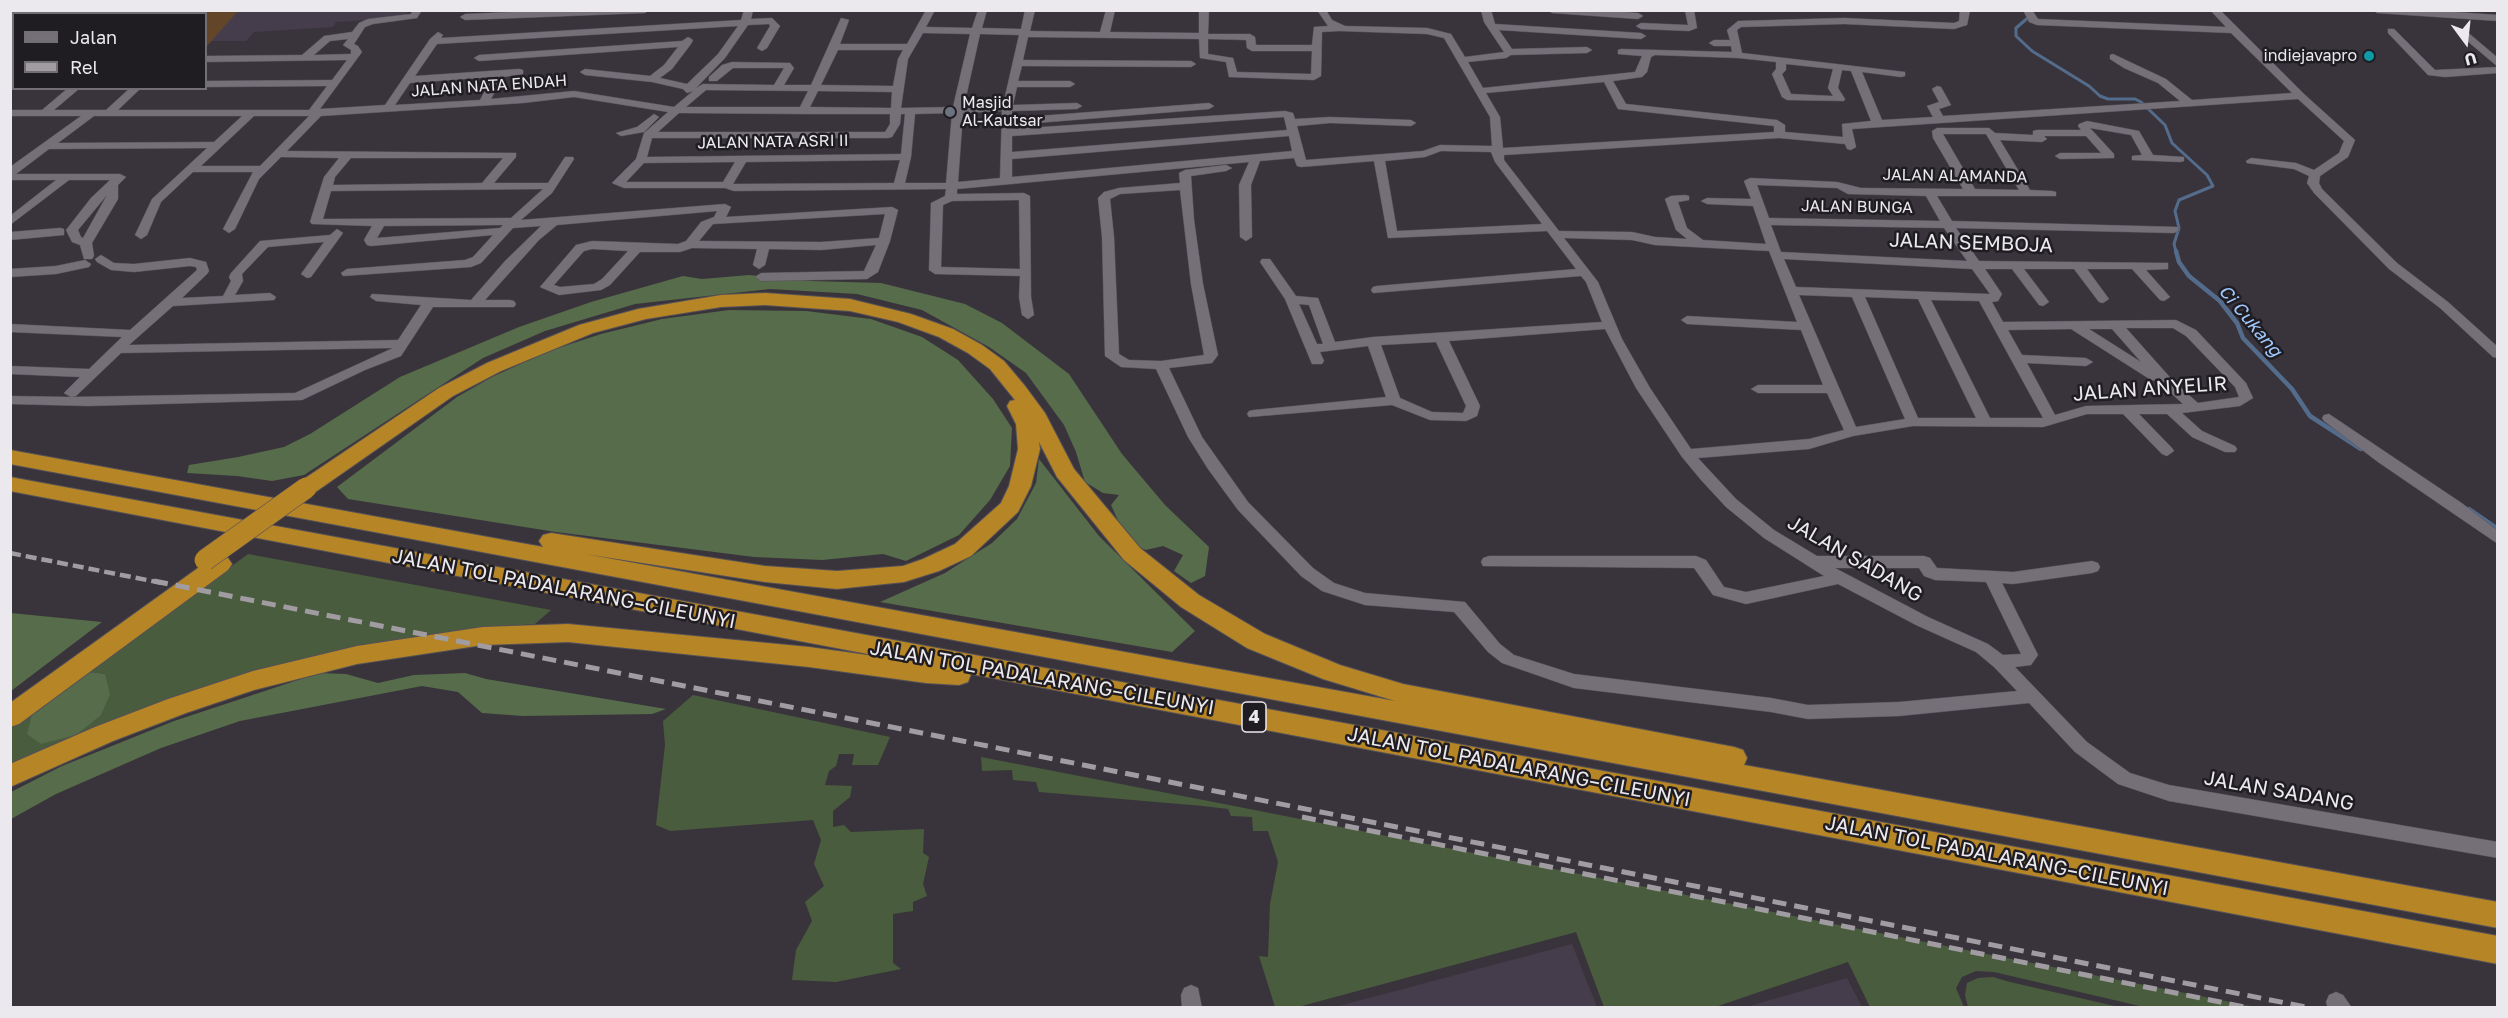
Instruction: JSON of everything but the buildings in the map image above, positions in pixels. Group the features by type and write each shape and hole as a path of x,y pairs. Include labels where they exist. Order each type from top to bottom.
{"highway":[{"path":"10,706 446,392 504,362 586,329 615,320 678,306 765,299 850,305 904,318 946,333 975,349 997,365 1018,390 1035,413 1065,472 1132,554 1190,601 1256,641 1332,672 1403,694 1874,785 1954,814"},
{"path":"311,491 463,389 503,368 594,331 654,316 713,306 783,304 836,308 876,316 913,327 951,343 980,362 1006,388 1027,424 1029,449 1025,469 1017,495 1010,507 963,550 931,566 903,574 837,580 765,574 500,533 394,527"},
{"name":"JALAN TOL PADALARANG–CILEUNYI","path":"10,457 2498,915"},
{"name":"JALAN TOL PADALARANG–CILEUNYI","path":"10,484 2498,950"},
{"path":"10,717 213,562"},
{"path":"10,776 104,734 253,681 357,655 483,636 567,633 809,657 926,673 1048,679"}],"street":[{"path":"229,229 251,183 315,112 354,57 357,52 355,48 348,45 354,35 368,21 414,16 418,10"},
{"path":"465,17 514,13 537,15 645,10"},
{"path":"749,10 745,22 718,60 648,135 641,160 618,183 624,185 898,188 1024,196 1028,315"},
{"path":"867,158 880,148 895,124 897,89 903,58 931,10"},
{"path":"951,192 958,109 976,30 983,10"},
{"path":"1006,180 1007,108 1030,10"},
{"path":"1104,36 1110,10"},
{"path":"1204,10 1203,56 1230,60 1233,75 1314,77 1316,76 1318,29 1338,28"},
{"path":"1321,10 1328,22 1338,28"},
{"path":"1486,10 1492,27 1507,51 1512,53 1587,50"},
{"path":"1552,10 1689,28 1694,26 1689,10"},
{"path":"1738,55 1732,27 1738,24 1824,22 1888,28 1960,26 1964,23 1965,11 1952,10"},
{"path":"2027,10 2032,20 2040,22 2233,30"},
{"path":"2214,10 2300,96 2350,140 2344,155 2315,175 2313,183 2318,191 2363,238 2411,282 2444,305 2498,354"},
{"path":"2377,10 2498,18"},
{"path":"613,12 601,32 579,83 652,79 691,88"},
{"path":"525,35 537,15"},
{"path":"803,111 834,47 844,20"},
{"path":"388,108 436,37 487,38 772,21 775,23 762,48"},
{"path":"1492,27 1639,22"},
{"path":"1481,91 1606,78 1632,80 1641,73 1649,53 1639,22"},
{"path":"652,79 668,67 686,44 696,26"},
{"name":"JALAN SADANG","path":"1338,28 1434,32 1448,36 1495,117 1498,160 1592,282 1608,325 1643,388 1687,454 1731,503 1769,534 1810,562 1922,621 1982,648 2000,662 2081,747 2124,779 2141,786 2498,850"},
{"path":"921,30 976,30 1104,36 1251,37 1251,47 1254,48 1316,48"},
{"path":"2391,31 2432,73 2498,70"},
{"path":"2462,32 2498,64"},
{"path":"538,54 549,33"},
{"path":"303,58 327,38 354,35"},
{"path":"468,76 487,38"},
{"path":"1714,43 1735,44"},
{"path":"479,58 686,44"},
{"path":"834,47 909,47"},
{"path":"1621,52 1738,55 1901,74"},
{"path":"1462,60 1506,55"},
{"path":"207,59 354,57"},
{"path":"2113,57 2127,66 2162,81 2190,104"},
{"path":"1781,59 1781,70 1778,74 1787,98 1840,99 1833,88 1838,68"},
{"path":"1018,63 1191,64"},
{"path":"621,133 640,130 704,87 729,66 787,66 789,68 778,87"},
{"path":"1856,70 1878,124"},
{"path":"405,80 519,72"},
{"path":"484,102 499,74"},
{"path":"1606,78 1621,107 1777,123 1780,125 1779,135"},
{"path":"207,84 334,83"},
{"name":"JALAN NATA ENDAH","path":"10,113 315,112 523,100 579,83 669,110 910,111 1077,106"},
{"path":"1013,84 1070,84"},
{"path":"704,87 897,89"},
{"path":"832,111 842,88"},
{"path":"1937,89 1946,105 1932,106 1941,122"},
{"path":"43,114 73,90"},
{"path":"109,113 134,90"},
{"path":"1006,127 1285,114 1289,115 1297,154 1300,163 1303,164 1426,154 1440,147 1496,151 1779,135 1850,144 1846,126 1941,122 2080,109 2300,96"},
{"path":"518,112 523,100"},
{"path":"1006,127 1209,106"},
{"path":"2110,110 2127,130"},
{"path":"752,136 765,111"},
{"path":"898,188 906,157 910,111"},
{"path":"10,175 92,113"},
{"path":"141,235 156,201 250,114"},
{"path":"1183,120 1186,141"},
{"path":"1006,156 1233,137 1330,120 1411,123"},
{"path":"1971,193 1936,132 1989,133 2110,156 2083,125 2127,130 2136,134 2149,158"},
{"path":"1989,133 2026,193"},
{"path":"2047,145 2090,133"},
{"path":"1567,148 1569,134"},
{"path":"648,135 888,135"},
{"path":"1233,137 1239,158"},
{"path":"49,146 215,145"},
{"path":"276,154 512,155 484,188"},
{"path":"1026,273 935,270 937,203 951,192 1006,180 1297,154"},
{"path":"347,155 330,177 316,222 509,226"},
{"name":"JALAN NATA ASRI II","path":"641,160 906,157"},
{"path":"1246,237 1245,185 1254,166 1255,157"},
{"path":"2136,158 2180,159"},
{"path":"347,273 467,264 480,257 509,226 538,202 552,186 569,159"},
{"path":"718,220 743,159"},
{"name":"JALAN SEMBOJA","path":"1379,159 1392,235 1556,235 1633,243 1655,241 1699,243 1776,252 1975,265 2164,266"},
{"path":"2250,160 2296,166 2315,175"},
{"path":"10,163 28,162"},
{"path":"1186,186 1119,191 1108,194 1104,198 1113,356 1126,364 1161,366 1207,360 1211,355 1197,284 1188,220 1186,186 1185,173 1226,168"},
{"path":"190,169 262,169"},
{"path":"10,175 120,177 95,200 72,230 87,254"},
{"path":"10,222 68,176"},
{"name":"JALAN ALAMANDA","path":"1758,203 1752,183 1930,193 2052,194"},
{"path":"87,254 112,199 113,185"},
{"path":"327,188 552,186"},
{"path":"1792,291 1994,298 1996,294 1948,225 1930,193"},
{"path":"1685,198 1671,200 1682,230 1699,243"},
{"path":"1707,201 1758,203 1832,389 1852,432"},
{"path":"380,222 371,242 554,221 725,207"},
{"path":"690,244 705,224 718,220 888,209 892,213 872,272 867,275 760,271 764,246"},
{"path":"476,302 509,264 554,221"},
{"name":"JALAN BUNGA","path":"1764,221 2174,229"},
{"path":"307,273 344,223"},
{"path":"10,236 60,232"},
{"path":"229,295 237,281 237,273 264,244 334,238"},
{"path":"637,248 606,282 597,287 559,291 546,287 580,248 592,245 680,248 690,244 821,246 884,241"},
{"path":"10,273 56,270 87,254 102,254 104,257 101,260 111,266 134,268 190,262 202,265 203,271 133,333 71,393"},
{"path":"1266,262 1292,300 1315,355 1331,348 1373,341 1608,325"},
{"path":"2077,265 2103,299"},
{"path":"2015,266 2043,302"},
{"path":"2136,266 2164,297"},
{"path":"1377,290 1585,273"},
{"path":"1857,294 1913,422"},
{"path":"168,302 270,297"},
{"path":"376,297 429,303 510,304"},
{"path":"1923,297 1986,422"},
{"path":"1984,299 2052,421"},
{"path":"1292,300 1314,301 1331,348"},
{"path":"10,400 89,402 289,398 306,394 360,367 389,358 396,353 429,303"},
{"path":"1687,320 1808,326"},
{"name":"JALAN ANYELIR","path":"1687,454 1791,447 1852,432 1913,422 2052,421 2071,413 2086,411 2170,410 2241,402 2245,399 2246,394 2224,367 2191,333 2174,323 2115,324"},
{"path":"2072,324 2170,386 2196,408"},
{"path":"2000,326 2115,324 2170,386"},
{"path":"10,328 133,333"},
{"path":"1254,414 1394,401 1430,416 1466,417 1472,413 1473,406 1441,338"},
{"path":"1373,341 1394,401"},
{"path":"117,349 401,344"},
{"path":"2018,359 2086,362"},
{"path":"1161,366 1195,437 1213,466 1243,506 1307,572 1328,586 1365,599 1459,606 1494,648 1508,659 1539,671 1574,681 1771,705 1808,712 1899,709 2032,696"},
{"path":"10,370 93,373"},
{"path":"1758,389 1832,389"},
{"path":"2126,410 2167,451"},
{"path":"2170,410 2197,434 2230,449"},
{"path":"2329,418 2383,459 2458,508 2498,539"},
{"path":"1489,562 1696,562 1700,564 1719,591 1746,598 1840,578"},
{"path":"1810,562 1923,562 1927,563 1930,572 1935,574 1991,577 2034,576 2092,567"},
{"path":"1991,577 2030,655 2025,660 2000,662"}],"shaded area":[{"path":"11,11 409,11 402,18 336,22 333,27 254,32 246,41 212,41 207,44 207,12 12,12 11,73"},
{"path":"1572,944 1597,1007 1335,1007"},
{"path":"1847,978 1862,1007 1746,1007"}],"green space":[{"path":"749,275 811,281 881,283 965,304 1002,323 1069,374 1122,454 1165,505 1209,547 1205,576 1191,583 1174,571 1183,555 1163,546 1146,550 1132,544 1111,505 1119,495 1103,493 1085,482 1076,452 1064,425 1026,373 989,347 922,310 857,294 770,289 635,304 545,331 483,358 304,475 272,481 187,473 189,465 284,447 310,434 400,377 519,327 591,302 683,276 702,279"},
{"path":"729,310 806,311 871,319 922,337 958,360 993,399 1012,428 1010,466 990,500 959,535 906,561 883,554 822,560 754,557 556,532 348,499 337,487 457,397 492,377 549,351 601,334 662,319"},
{"path":"1039,459 1099,536 1195,631 1172,652 880,602 945,573 992,543 1017,519 1036,483"},
{"path":"248,554 551,610 535,624 472,629 364,648 11,770 10,727 33,711 105,674 90,672"},
{"path":"11,613 102,622 11,691"},
{"path":"90,672 105,674 110,694 101,715 76,735 41,744 27,734 33,711"},
{"path":"319,673 346,674 378,683 414,675 465,673 486,679 666,709 652,714 523,716 482,713 458,692 422,686 240,721 161,748 56,794 11,819 11,792 62,766 174,721"},
{"path":"693,695 890,737 878,765 852,765 854,754 839,754 836,766 829,771 825,785 852,786 850,797 833,811 833,827 844,825 851,832 924,829 923,853 929,857 923,884 927,896 913,902 913,911 893,914 893,963 901,969 836,982 792,980 796,950 812,921 805,902 824,886 814,864 821,840 813,820 670,831 656,825 665,745 663,721"},
{"path":"981,757 2256,1007 2144,1007 1994,972 1976,971 1962,977 1956,988 1964,1007 1870,1007 1848,962 1715,1007 1604,1007 1576,932 1298,1007 1275,1007 1259,956 1268,957 1270,904 1278,862 1268,831 1253,831 1252,817 1231,816 1228,809 1203,806 1039,792 1036,782 1013,780 1012,770 982,771"},
{"path":"1993,977 2119,1007 1968,1007 1965,995 1967,983 1978,978"}],"waterway":[{"name":"Ci Cukang","path":"2030,16 2016,28 2016,36 2032,51 2089,86 2100,96 2108,99 2135,99 2141,102 2165,125 2172,143 2207,175 2213,186 2179,200 2175,211 2179,228 2174,244 2176,252"},
{"name":"Ci Cukang","path":"2176,251 2179,262 2189,276 2220,301 2237,323 2243,338 2292,389 2310,416 2361,449"},
{"name":"Ci Cukang","path":"2469,509 2498,529"}],"railway":[{"path":"10,553 162,583"},
{"path":"154,581 2311,1008"},
{"path":"1302,817 2250,1008"}],"place":[{"name":"indiejavapro","path":"2369,56"},
{"name":"Masjid Al-Kautsar","path":"950,112"}]}
